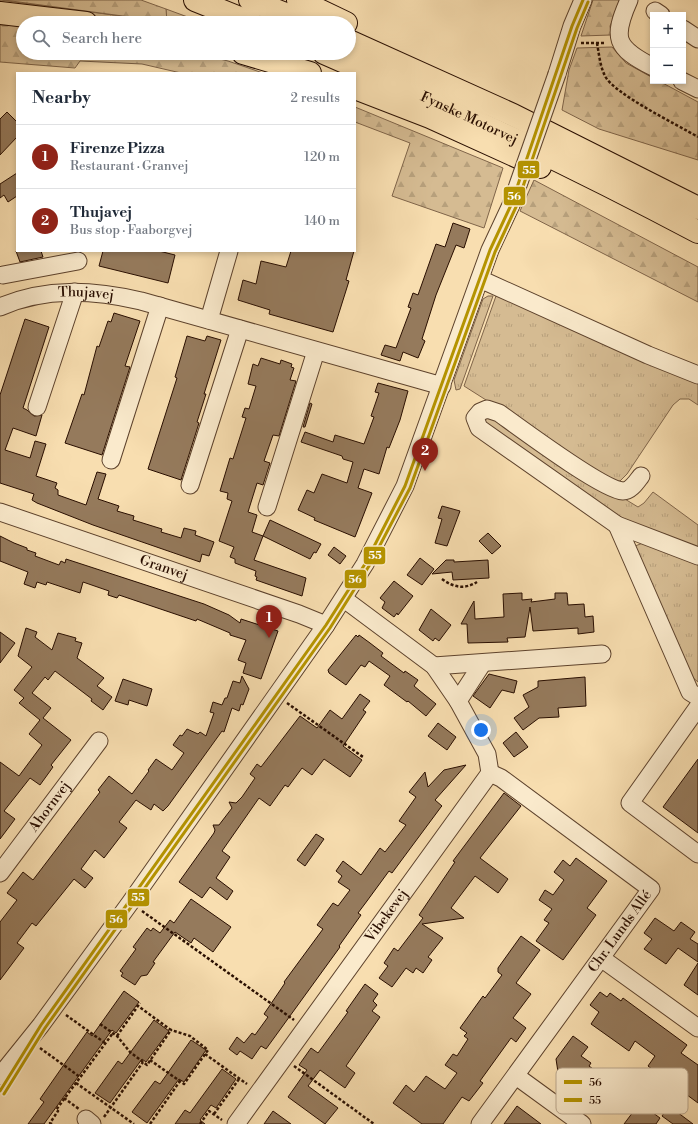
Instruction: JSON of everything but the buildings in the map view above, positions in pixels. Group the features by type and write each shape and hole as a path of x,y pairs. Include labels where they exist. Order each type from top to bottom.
{"highway":[{"path":"195,0 235,16"},
{"path":"250,0 290,16"},
{"path":"298,0 331,16"},
{"path":"0,13 27,16"},
{"path":"0,18 16,19"},
{"path":"356,28 432,65 513,115"},
{"name":"Fynske Motorvej","path":"356,44 513,115 698,208"},
{"path":"266,60 307,72"},
{"name":"Fynske Motorvej","path":"340,60 512,137 608,184 698,232"},
{"path":"356,88 430,117 654,220 698,238"}],"street":[{"path":"0,1076 41,1025 130,902 344,600 365,564 405,486 490,250 511,205 583,0"},
{"path":"629,0 619,25 621,43 627,51 650,65"},
{"path":"686,31 698,39"},
{"path":"686,83 698,89"},
{"path":"209,320 229,252"},
{"path":"1,272 78,261"},
{"name":"Thujavej","path":"1,272 6,304 44,294 75,292 107,293 160,306 442,386"},
{"path":"480,279 648,355 698,375"},
{"path":"37,407 75,292"},
{"path":"111,460 160,306"},
{"path":"190,485 240,329"},
{"path":"267,507 316,351"},
{"path":"641,476 631,488 625,491 614,489 499,413 487,409 480,412 475,418 479,428 617,525 698,556"},
{"name":"Granvej","path":"0,512 299,614 326,625"},
{"path":"617,525 690,692 698,697"},
{"path":"344,600 434,666 458,701 487,754 490,773"},
{"path":"434,666 482,664 602,654"},
{"path":"458,701 482,664"},
{"path":"698,707 630,803 698,854"},
{"name":"Ahornvej","path":"0,872 99,741"},
{"name":"Chr. Lunds Allé","path":"480,1124 651,889 501,778 490,773"},
{"name":"Vibekevej","path":"236,1124 490,773"},
{"path":"601,958 698,1028"},
{"path":"0,1091 41,1025"},
{"path":"516,1076 556,1105"},
{"path":"568,1114 582,1124"}],"path":[{"path":"567,43 621,43"},
{"path":"597,43 605,77 627,97 698,137"},
{"path":"442,579 452,586 471,586 476,582"},
{"path":"276,696 363,757"},
{"path":"130,902 306,1028"},
{"path":"117,1036 140,1003"},
{"path":"138,1006 171,1030 190,1036 208,1050 184,1084 150,1060"},
{"path":"54,1007 105,1043"},
{"path":"100,1024 117,1036 130,1052 147,1065 171,1030"},
{"path":"52,1124 50,1123 58,1111 56,1110 113,1033"},
{"path":"31,1042 80,1077"},
{"path":"205,1054 259,1093"},
{"path":"284,1059 374,1124"},
{"path":"93,1121 110,1107 143,1062"},
{"path":"214,1114 239,1079"},
{"path":"150,1124 180,1081"},
{"path":"76,1082 134,1124"},
{"path":"200,1124 209,1111 227,1124"}],"green space":[{"path":"0,0 121,16 83,16 0,7"},
{"path":"4,0 141,0 166,9 167,16 123,16"},
{"path":"593,0 622,0 610,26 611,35 581,36"},
{"path":"166,9 185,16 166,16"},
{"path":"0,25 16,26 16,60 224,60 260,72 177,72 142,64 80,61 75,68 0,62"},
{"path":"612,47 626,63 650,76 650,84 665,84 698,102 698,160 599,129 562,110 569,70 577,48"},
{"path":"356,107 503,168 484,228 392,196 410,143 356,122"},
{"path":"534,180 698,267 698,302 520,211"},
{"path":"498,295 698,382 698,405 689,399 680,399 673,405 627,474 620,481 615,482 464,386 496,296"},
{"path":"488,296 493,296 460,389 456,390 454,380 483,299"},
{"path":"487,415 638,507 644,503 653,492 698,525 698,551 631,526 483,422"},
{"path":"643,543 698,565 698,682 691,676 635,546"}],"transit line":[{"name":"56","path":"0,1091 41,1025 326,625 365,564 405,486 490,250 511,205 572,26 583,0"},
{"name":"55","path":"4,1094 45,1028 330,628 369,566 410,488 495,252 516,207 577,28 588,2"}],"place":[{"name":"Thujavej","path":"425,471"},
{"name":"Firenze Pizza","path":"269,638"}]}
